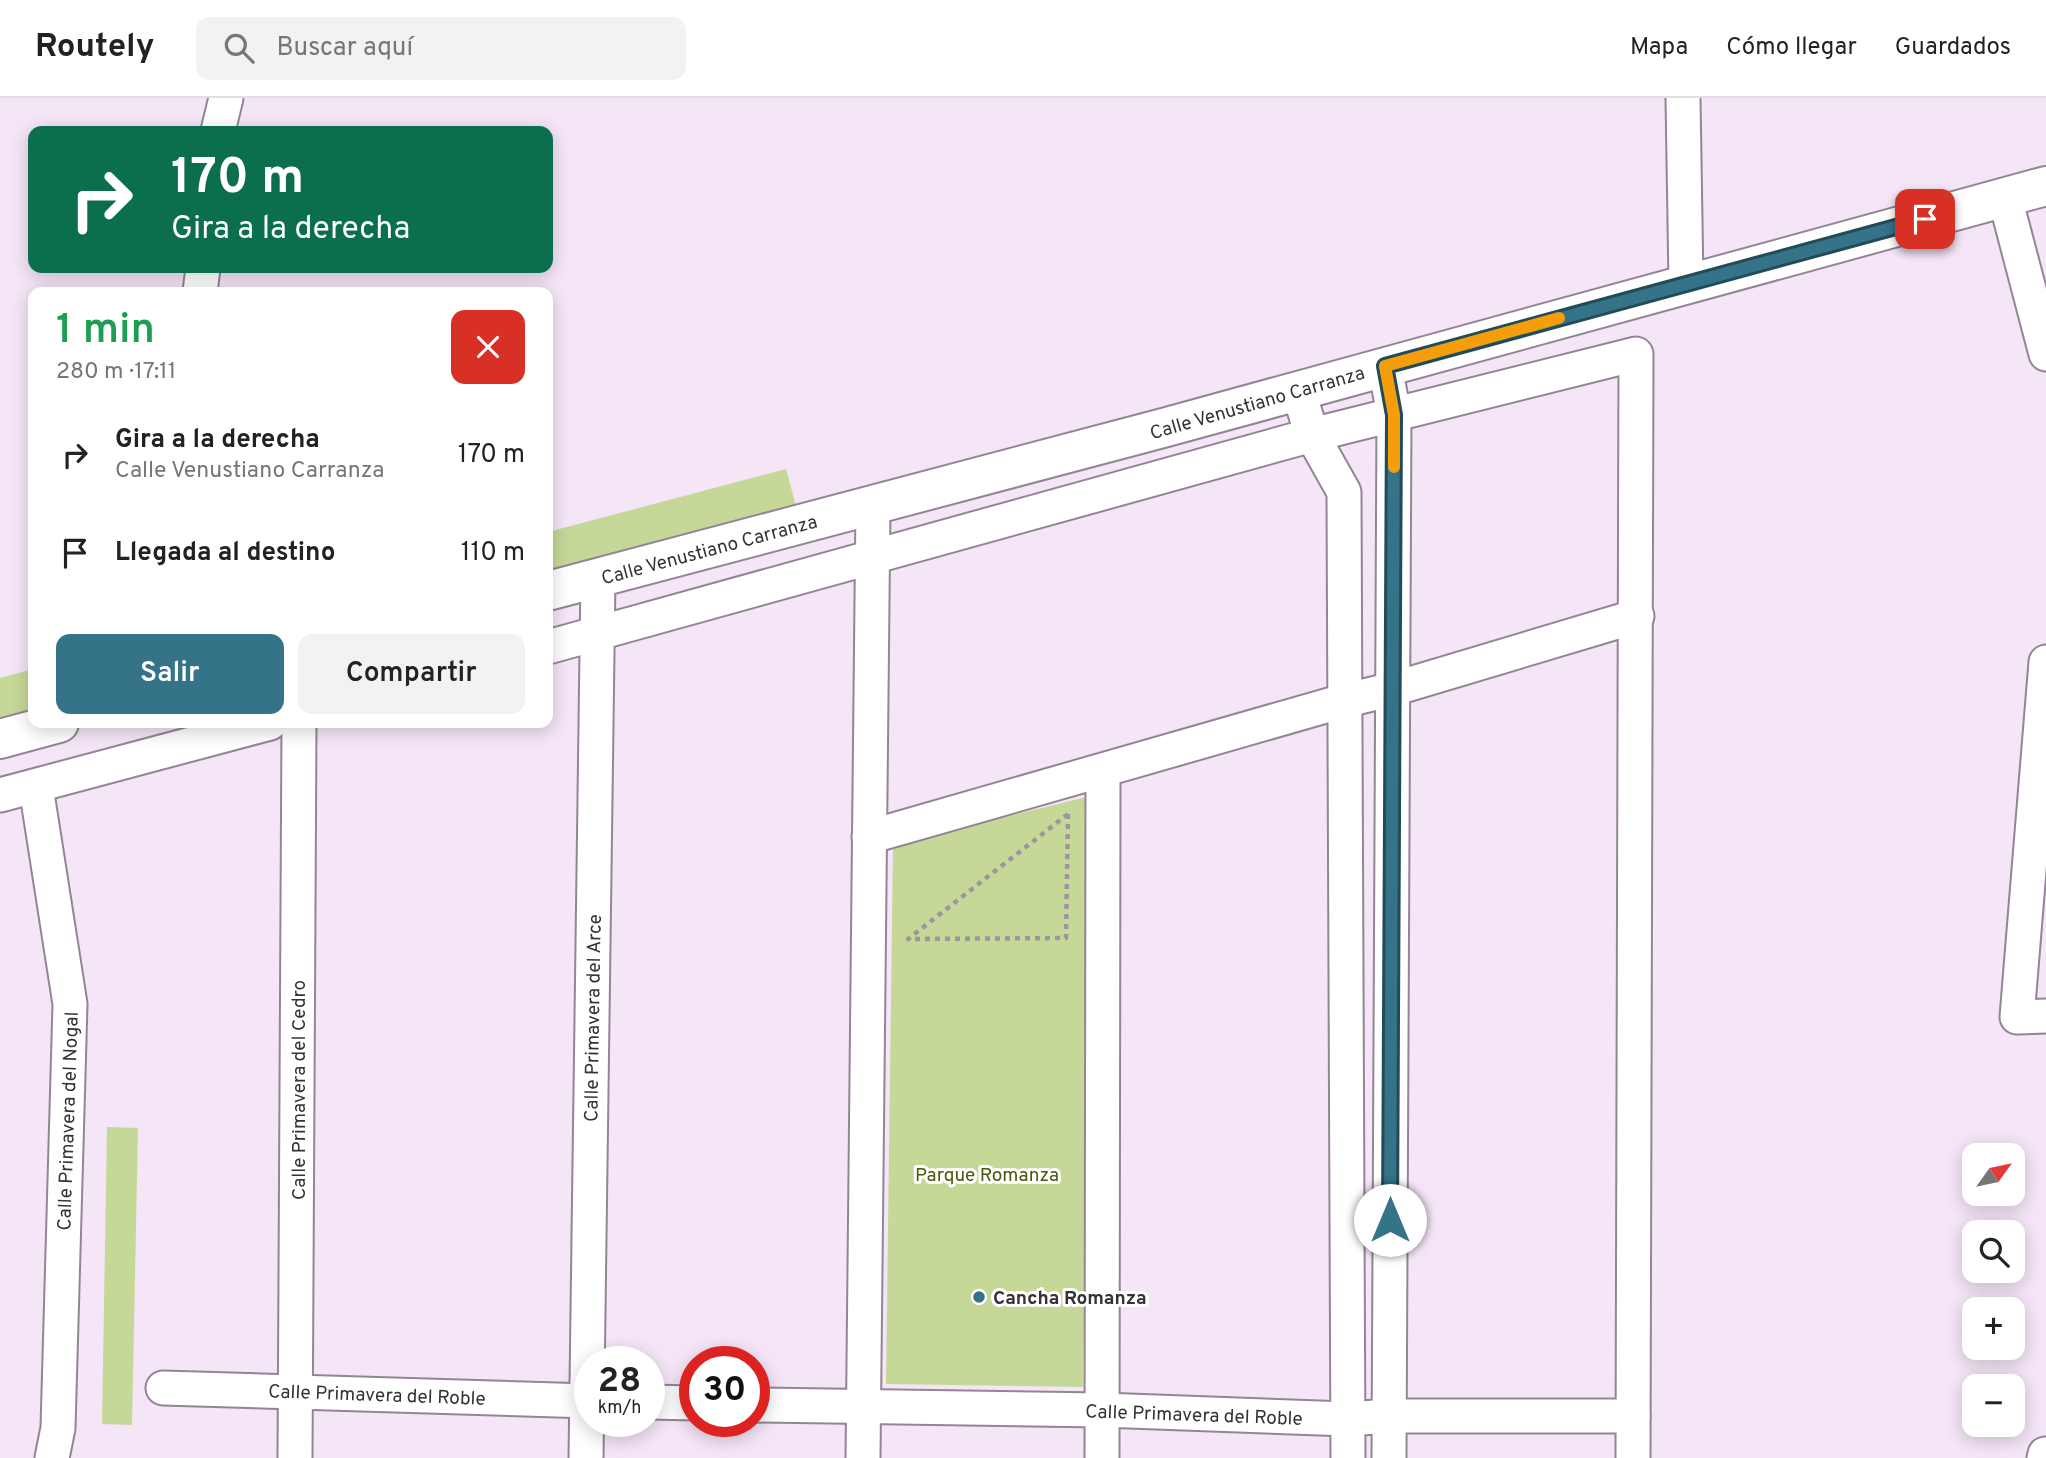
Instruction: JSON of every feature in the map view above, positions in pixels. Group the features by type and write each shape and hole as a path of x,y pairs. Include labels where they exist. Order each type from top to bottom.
{"street":[{"path":"219,126 226,98"},
{"path":"1683,98 1686,283"},
{"name":"Calle Venustiano Carranza","path":"553,591 2046,186"},
{"path":"2004,198 2046,354"},
{"path":"553,646 1312,435 1636,354 1633,1458"},
{"path":"1385,366 1394,415 1389,1458"},
{"path":"1298,390 1312,435 1344,492 1348,1458"},
{"path":"863,1458 873,505"},
{"name":"Calle Primavera del Arce","path":"589,1346 598,578"},
{"path":"869,837 1393,689 1637,616"},
{"path":"2046,662 2017,1017 2046,1016"},
{"path":"0,739 41,728"},
{"path":"0,795 252,728"},
{"name":"Calle Primavera del Cedro","path":"295,1458 298,1392 299,728"},
{"path":"0,770 36,787"},
{"path":"1102,772 1102,1458"},
{"name":"Calle Primavera del Nogal","path":"36,787 70,1004 58,1428 52,1458"},
{"name":"Calle Primavera del Roble","path":"163,1388 574,1401"},
{"name":"Calle Primavera del Roble","path":"770,1405 1102,1410 1348,1419 1389,1416 1633,1416"},
{"name":"Calle Primavera del Arce","path":"586,1458 587,1437"}],"path":[{"path":"1068,814 1066,938 908,939 951,906 1068,814"}],"green space":[{"path":"786,469 797,510 553,575 553,531"},
{"path":"28,670 28,713 0,721 0,678"},
{"name":"Parque Romanza","path":"1091,796 1083,1387 886,1384 893,844"},
{"path":"107,1127 138,1128 132,1425 102,1424"}],"slow traffic":[{"path":"1394,467 1394,415 1385,366 1559,318"}],"place":[{"name":"Cancha Romanza","path":"979,1297"}],"route":[{"path":"1390,1220 1394,415 1385,366 1925,219"}]}
